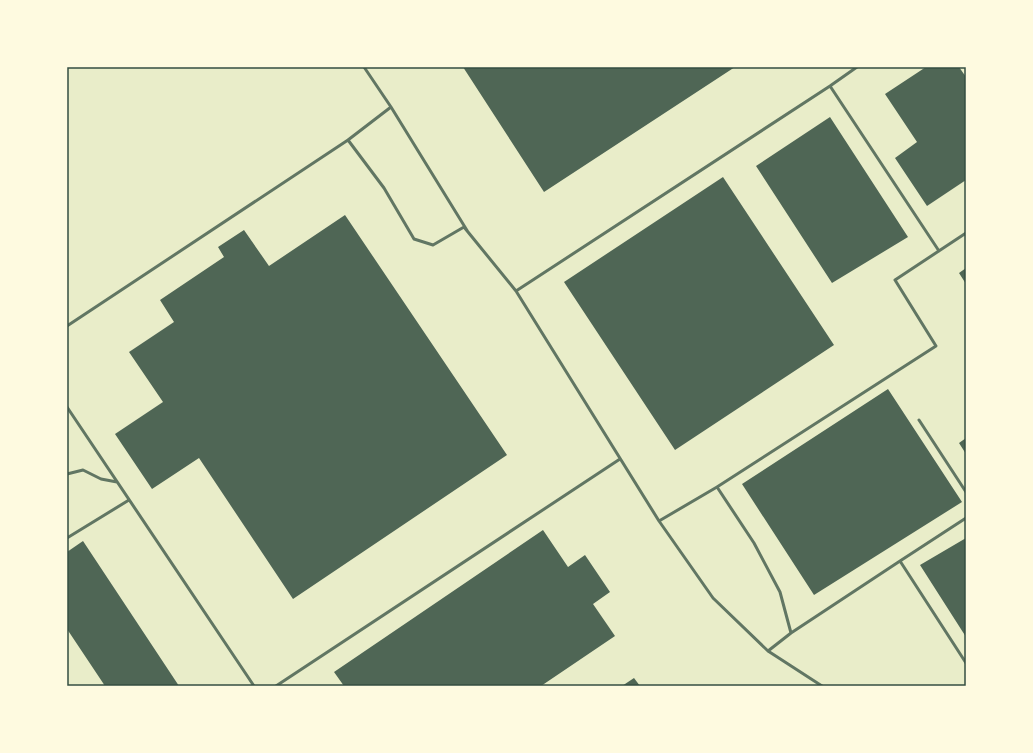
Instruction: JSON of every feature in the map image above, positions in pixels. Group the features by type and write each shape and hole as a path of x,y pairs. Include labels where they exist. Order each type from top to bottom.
{"lane":[{"path":"364,67 391,107 468,232"},
{"path":"516,291 857,67"},
{"path":"830,86 939,251"},
{"path":"67,326 348,140 391,107"},
{"path":"348,140 384,188 414,239 432,245 464,226 516,291 659,521 713,598 768,651 822,686"},
{"path":"659,521 717,487 936,346 895,280 966,233"},
{"path":"67,407 254,686"},
{"path":"919,420 966,492"},
{"path":"276,686 620,459"},
{"path":"67,474 83,470 101,479 117,482"},
{"path":"717,487 754,543 780,592 791,633"},
{"path":"67,538 129,500"},
{"path":"768,651 791,633 966,518"},
{"path":"900,561 966,663"}],"building":[{"path":"463,67 735,67 544,192"},
{"path":"926,67 959,67 966,77 966,180 927,206 895,158 917,142 885,94"},
{"path":"830,117 908,237 832,283 756,166"},
{"path":"723,177 834,345 675,450 564,282"},
{"path":"345,215 507,455 293,599 199,458 152,489 115,434 163,402 129,352 174,322 160,300 224,257 218,247 244,230 269,266"},
{"path":"966,268 966,284 959,273"},
{"path":"888,389 962,502 814,595 742,484"},
{"path":"966,438 966,454 959,443"},
{"path":"543,530 568,567 585,555 610,592 593,604 615,636 541,686 344,686 334,672"},
{"path":"966,538 966,637 920,565"},
{"path":"83,541 179,686 105,686 67,629 67,552"},
{"path":"634,678 640,686 622,686"}]}
